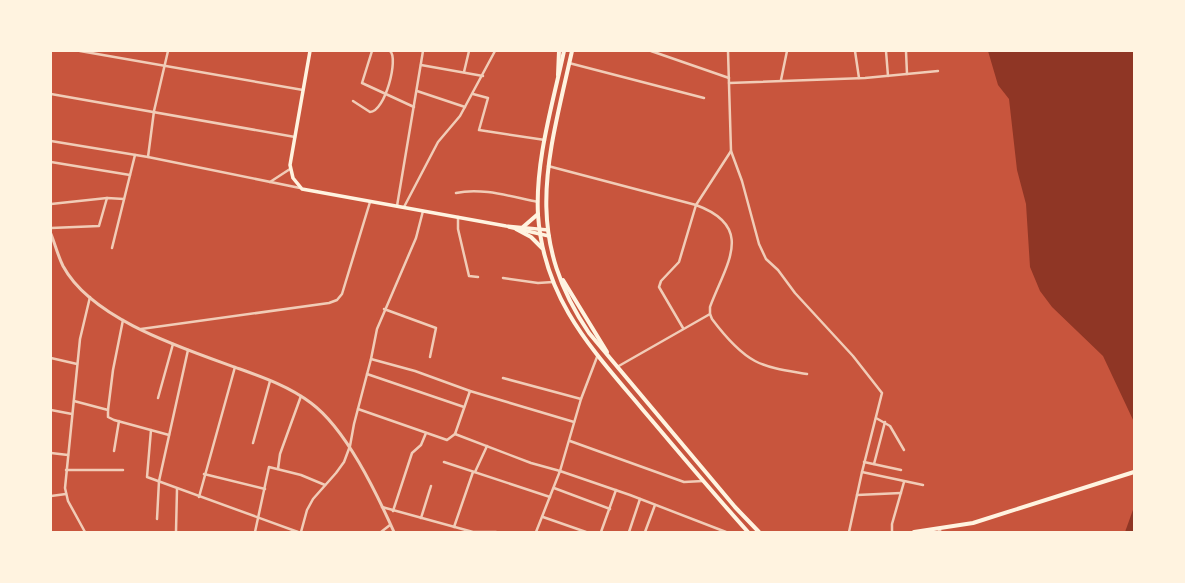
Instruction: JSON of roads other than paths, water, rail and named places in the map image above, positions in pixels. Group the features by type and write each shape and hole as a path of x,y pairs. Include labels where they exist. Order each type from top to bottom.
{"main road":[{"path":"310,51 290,169 293,178 301,188 308,192 397,206 506,226 548,230"},
{"path":"558,82 557,63 559,51"},
{"path":"564,51 539,176 538,214 540,235 553,282 570,317 598,357 747,532"},
{"path":"572,51 548,166 546,191 548,230 556,267 584,316 604,345 608,356 735,507 759,532"},
{"path":"523,227 538,214"},
{"path":"506,226 531,237 543,250"},
{"path":"516,230 549,236"},
{"path":"914,532 963,526 1134,472"}],"street":[{"path":"80,51 303,90"},
{"path":"148,157 154,111 168,51"},
{"path":"372,51 362,83 414,107"},
{"path":"353,101 368,111 373,112 386,95 393,58 390,51"},
{"path":"397,206 423,51"},
{"path":"464,72 470,51"},
{"path":"404,208 438,142 452,126 473,94 494,51"},
{"path":"651,51 728,78"},
{"path":"728,51 731,150 763,253 809,310 853,356 879,388 882,395 864,462 850,532"},
{"path":"781,80 787,51"},
{"path":"855,51 859,78"},
{"path":"886,51 888,76"},
{"path":"906,51 907,74"},
{"path":"569,63 704,98"},
{"path":"421,65 482,76"},
{"path":"729,83 859,78 938,71"},
{"path":"416,91 465,107"},
{"path":"51,94 295,137"},
{"path":"473,94 488,98 479,130 546,140"},
{"path":"51,141 148,157 301,188"},
{"path":"683,328 659,286 661,280 679,262 696,205 731,150"},
{"path":"112,248 135,155"},
{"path":"51,162 116,174 130,175"},
{"path":"548,166 696,205 717,214 732,232 733,239 730,257 710,307 710,314 719,328 737,347 755,361 772,367 807,374"},
{"path":"270,182 290,169"},
{"path":"456,193 467,190 486,192 538,202"},
{"path":"51,204 107,198 124,200"},
{"path":"51,228 99,226 107,198"},
{"path":"141,329 328,303 337,300 342,294 370,202"},
{"path":"151,430 146,474 147,477 199,497 300,532 307,510 313,499 344,462 350,446 377,329 384,309 416,238 423,211"},
{"path":"458,217 458,229 469,276 478,277"},
{"path":"51,234 63,266 75,282 90,297 123,320 173,344 270,381 301,396 313,404 350,446 394,532"},
{"path":"503,278 538,283 553,282"},
{"path":"85,532 66,494 66,470 80,339 90,297"},
{"path":"384,309 436,328 430,357"},
{"path":"617,367 683,328 710,314"},
{"path":"123,320 113,370 108,417 169,435"},
{"path":"158,398 173,344"},
{"path":"156,519 159,481 188,350"},
{"path":"536,532 554,488 570,441 581,399 598,357"},
{"path":"51,358 77,364"},
{"path":"371,359 416,371 470,391 574,422"},
{"path":"199,497 204,474 235,367"},
{"path":"367,374 464,407"},
{"path":"503,378 581,399"},
{"path":"253,443 270,381"},
{"path":"358,409 444,440 455,434 470,391"},
{"path":"278,469 280,454 301,396"},
{"path":"74,402 108,410"},
{"path":"51,410 72,414"},
{"path":"876,418 885,422 893,429 904,450"},
{"path":"114,452 119,421"},
{"path":"874,464 885,422"},
{"path":"393,511 412,453 421,445 426,434"},
{"path":"455,434 531,463 616,490 726,532"},
{"path":"570,441 684,482 703,481"},
{"path":"454,527 474,472 487,446"},
{"path":"51,453 68,455"},
{"path":"444,462 550,497"},
{"path":"864,462 901,470"},
{"path":"255,532 269,467 325,485"},
{"path":"66,470 123,470"},
{"path":"862,472 923,485"},
{"path":"204,474 265,489"},
{"path":"892,532 892,524 904,482"},
{"path":"421,518 431,486"},
{"path":"554,488 610,509"},
{"path":"176,532 178,489"},
{"path":"601,532 616,490"},
{"path":"857,495 901,493"},
{"path":"51,496 66,494"},
{"path":"629,532 640,499"},
{"path":"645,532 655,505"},
{"path":"381,507 473,532 496,532"},
{"path":"543,517 586,532"},
{"path":"381,532 390,525"}]}
